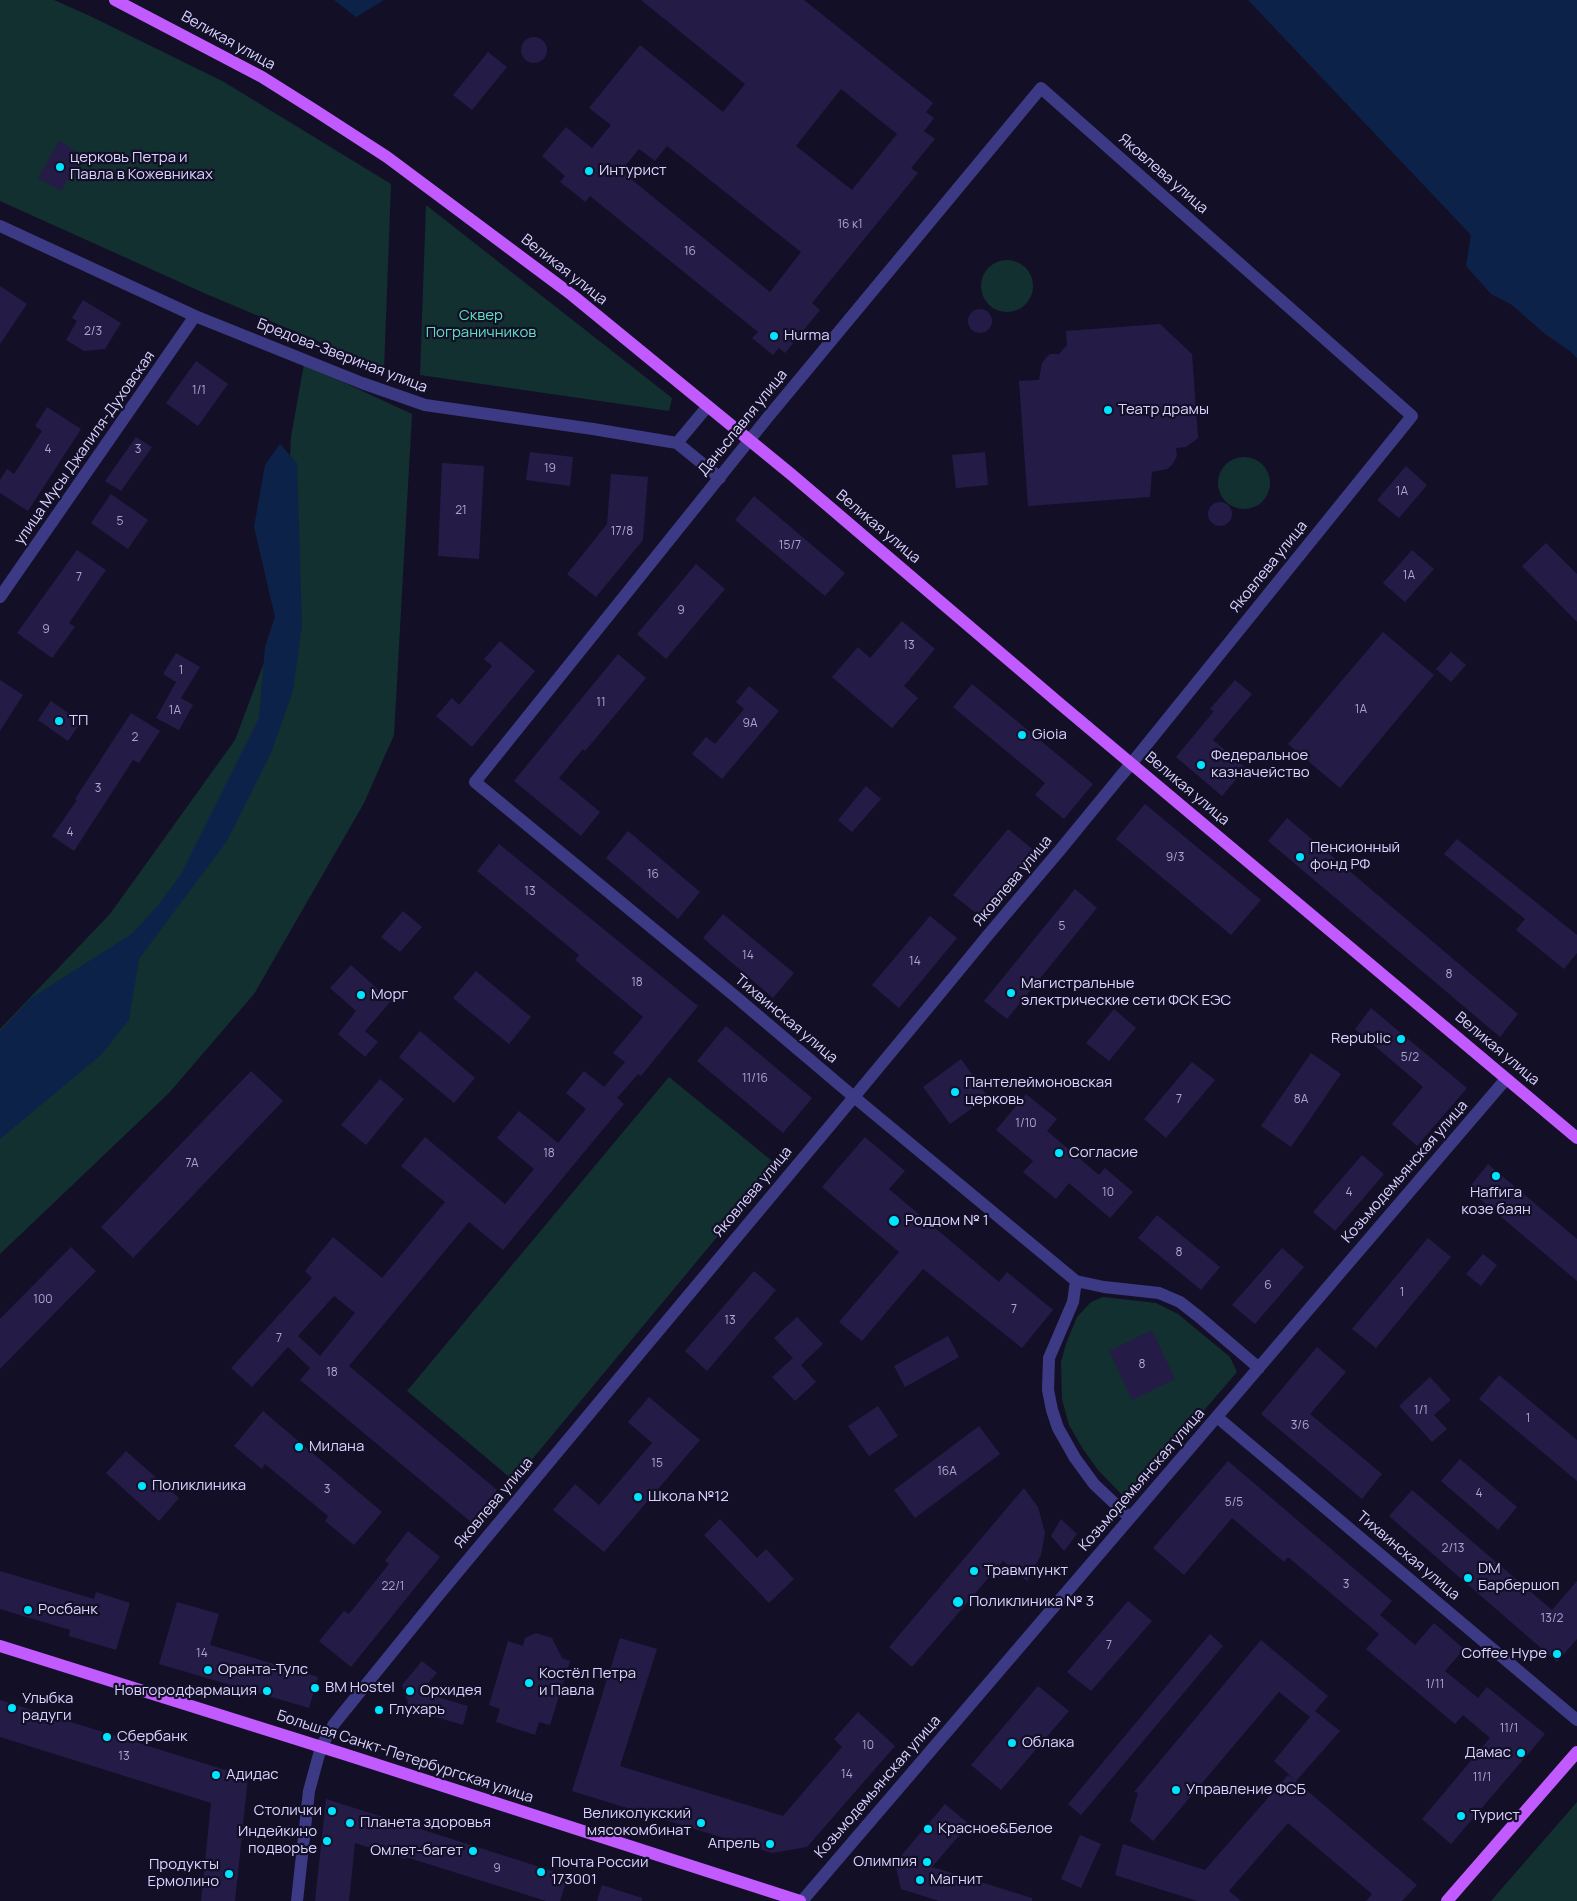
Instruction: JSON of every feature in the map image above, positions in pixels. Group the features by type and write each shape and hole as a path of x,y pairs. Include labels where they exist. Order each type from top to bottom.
{"main road":[{"name":"Великая улица","path":"115,0 262,77 387,157 565,289 750,441 1577,1138"},
{"name":"Большая Санкт-Петербургская улица","path":"0,1646 801,1901"},
{"path":"1447,1901 1577,1752"}],"street":[{"name":"Даньславля улица","path":"475,782 750,441 1040,88"},
{"name":"Яковлева улица","path":"297,1901 309,1791 321,1747 334,1724 436,1597 1131,764 1412,416 1040,88"},
{"name":"Бредова-Звериная улица","path":"0,226 196,316 362,383 425,405 677,443"},
{"name":"улица Мусы Джалиля-Духовская","path":"0,597 196,316"},
{"path":"707,407 677,443 720,478"},
{"name":"Тихвинская улица","path":"475,782 1076,1281 1104,1287 1159,1292 1180,1302 1258,1368"},
{"name":"Козьмодемьянская улица","path":"801,1901 1506,1079"},
{"path":"1076,1281 1073,1302 1049,1358 1048,1390 1052,1410 1058,1428 1075,1458 1094,1484 1130,1518"},
{"name":"Тихвинская улица","path":"1217,1417 1577,1720"}],"green space":[{"path":"0,0 54,0 90,16 224,82 391,184 384,369 204,293 0,201"},
{"name":"Сквер Пограничников","path":"426,205 672,398 669,411 420,375"},
{"path":"1007,260 1017,262 1025,268 1031,276 1033,286 1031,296 1025,304 1017,310 1007,312 997,310 989,304 983,296 981,286 983,276 989,268 997,262"},
{"path":"304,364 412,414 394,735 364,803 254,994 169,1093 0,1254 0,1029 110,914 235,740 283,612 291,437"},
{"path":"1244,457 1254,459 1262,465 1268,473 1270,483 1268,493 1262,501 1254,507 1244,509 1234,507 1226,501 1220,493 1218,483 1220,473 1226,465 1234,459"},
{"path":"669,1077 777,1165 514,1481 407,1391"},
{"path":"1103,1297 1156,1303 1178,1314 1230,1357 1237,1372 1127,1500 1098,1470 1083,1449 1069,1425 1062,1399 1061,1362 1066,1344 1077,1317 1091,1302"},
{"path":"1577,1802 1577,1901 1491,1901"}],"water":[{"path":"334,0 384,0 356,17"},
{"path":"1248,0 1577,0 1577,358 1545,334 1512,305 1491,294 1466,266 1471,235"},
{"path":"280,444 297,463 302,625 293,691 271,753 227,841 139,959 129,1020 101,1055 0,1139 0,1031 31,998 133,933 159,904 181,874 259,718 265,647 275,617 254,527 265,465"}],"building":[{"path":"641,0 804,0 933,103 926,112 934,118 924,131 935,139 911,168 918,173 812,303 820,310 785,353 779,348 773,355 752,338 758,332 590,196 585,202 560,182 565,176 542,156 566,127 592,148 611,125 589,108 640,45 723,112 745,84","holes":["841,89 897,134 852,190 796,146","667,146 801,252 770,292 621,171 639,149 655,161"]},
{"path":"534,37 543,41 547,50 543,59 534,63 525,59 521,50 525,41"},
{"path":"488,52 507,67 472,110 453,95"},
{"name":"церковь Петра и Павла в Кожевниках","path":"59,141 82,155 61,191 38,178"},
{"path":"0,286 27,304 0,344"},
{"path":"83,300 121,323 105,349 84,351 66,340 77,321 72,318"},
{"path":"980,309 989,312 992,321 989,330 980,333 971,330 968,321 971,312"},
{"name":"Театр драмы","path":"1160,324 1192,354 1198,438 1186,447 1176,448 1177,456 1172,465 1167,469 1152,472 1150,497 1028,506 1019,381 1039,380 1042,363 1045,359 1050,354 1059,354 1067,345 1066,331"},
{"path":"196,361 228,384 198,426 166,403"},
{"path":"47,407 81,429 28,511 0,493 0,480 7,469 14,474 42,431 35,426"},
{"path":"136,437 152,447 121,491 105,481"},
{"path":"530,452 573,457 570,486 526,480"},
{"path":"985,452 988,485 956,488 952,455"},
{"path":"442,463 484,466 479,559 438,556"},
{"path":"1406,466 1427,485 1399,518 1377,500"},
{"path":"611,474 648,477 643,540 596,597 567,574 607,524"},
{"path":"111,494 148,520 128,549 91,523"},
{"path":"754,496 845,573 825,596 735,520"},
{"path":"1220,502 1229,505 1232,514 1229,523 1220,526 1211,523 1208,514 1211,505"},
{"path":"1546,543 1577,574 1577,622 1522,566"},
{"path":"77,550 106,570 69,623 75,627 52,658 17,633"},
{"path":"1412,550 1434,569 1405,602 1383,583"},
{"path":"696,564 725,589 666,659 637,634"},
{"path":"902,621 935,649 904,686 918,698 892,728 832,677 858,647 870,658"},
{"path":"1383,632 1434,675 1340,788 1288,744"},
{"path":"500,641 535,671 472,747 436,716 452,698 459,705 492,666 484,659"},
{"path":"1451,652 1466,665 1451,682 1436,669"},
{"path":"176,653 200,667 181,698 193,705 179,730 156,718 176,682 163,674"},
{"path":"618,654 646,678 585,751 583,749 559,778 600,812 581,836 514,781"},
{"path":"0,680 23,695 0,731"},
{"path":"1235,680 1252,694 1213,740 1246,768 1222,796 1176,757 1214,711 1210,709"},
{"path":"972,684 1093,784 1064,819 1035,795 1045,783 953,707"},
{"path":"749,686 779,711 722,779 692,754 706,737 715,744 744,709 736,702"},
{"name":"ТП","path":"51,701 81,722 68,741 38,720"},
{"path":"131,713 160,731 139,763 133,760 74,851 52,836 77,800 75,799"},
{"path":"866,786 881,799 852,832 838,820"},
{"path":"1145,804 1261,900 1231,935 1116,839"},
{"path":"1287,818 1518,1014 1500,1037 1268,841"},
{"path":"1008,829 1036,852 981,917 953,895"},
{"path":"628,831 700,892 678,919 606,858"},
{"path":"1457,839 1577,935 1577,953 1564,969 1516,930 1525,919 1444,854"},
{"path":"499,844 698,1006 641,1076 638,1074 617,1098 624,1104 503,1250 469,1222 349,1366 497,1490 471,1522 300,1380 310,1368 288,1347 252,1387 231,1368 312,1278 305,1271 333,1237 382,1278 445,1202 401,1166 425,1137 505,1204 534,1169 497,1138 519,1111 558,1143 586,1109 566,1093 584,1071 604,1087 625,1062 613,1053 643,1017 575,960 579,955 477,871","holes":["334,1296 355,1313 320,1356 298,1336"]},
{"path":"1075,889 1097,908 1007,1019 984,1001"},
{"path":"403,911 422,927 400,952 381,937"},
{"path":"723,914 794,973 773,998 703,938"},
{"path":"930,916 957,938 899,1008 872,985"},
{"name":"Морг","path":"351,965 391,1001 365,1031 378,1042 365,1057 338,1034 356,1011 330,988"},
{"path":"476,971 531,1017 509,1044 453,998"},
{"path":"1371,1008 1467,1088 1417,1146 1392,1124 1423,1087 1355,1029"},
{"path":"1114,1009 1136,1028 1109,1061 1086,1043"},
{"path":"726,1026 812,1098 783,1133 697,1061"},
{"path":"420,1031 475,1078 454,1103 399,1057"},
{"path":"1311,1053 1341,1074 1291,1147 1261,1126"},
{"name":"Пантелеймоновская церковь","path":"961,1059 988,1097 950,1124 923,1087"},
{"path":"1192,1062 1215,1080 1166,1138 1144,1119"},
{"path":"251,1071 283,1101 133,1258 101,1227"},
{"path":"380,1079 404,1099 366,1145 341,1125"},
{"path":"1026,1094 1057,1119 1047,1131 1099,1175 1105,1168 1133,1192 1110,1218 1069,1183 1056,1199 1023,1172 1033,1161 996,1130"},
{"name":"Роддом № 1","path":"865,1137 905,1171 889,1189 999,1282 1007,1272 1053,1310 1022,1348 923,1269 862,1341 839,1322 899,1252 822,1187"},
{"path":"1362,1155 1384,1174 1335,1231 1313,1212"},
{"path":"1488,1164 1577,1239 1577,1281 1468,1189"},
{"path":"1157,1215 1220,1267 1201,1290 1138,1238"},
{"path":"1428,1238 1451,1257 1376,1348 1352,1329"},
{"path":"71,1247 96,1271 0,1369 0,1319"},
{"path":"1282,1248 1304,1267 1255,1324 1232,1305"},
{"path":"1483,1254 1497,1265 1481,1286 1466,1274"},
{"path":"754,1271 776,1290 707,1371 685,1351"},
{"path":"797,1317 823,1344 801,1365 816,1382 795,1401 772,1377 793,1358 774,1338"},
{"path":"1152,1330 1175,1379 1132,1400 1109,1351"},
{"path":"948,1336 959,1357 905,1387 894,1366"},
{"path":"1317,1347 1346,1372 1310,1414 1382,1474 1362,1499 1261,1414"},
{"path":"1499,1375 1577,1440 1577,1481 1479,1399"},
{"path":"1430,1377 1451,1400 1434,1415 1447,1429 1432,1442 1399,1406"},
{"path":"649,1397 700,1440 604,1552 553,1510 575,1484 599,1505 652,1443 628,1422"},
{"path":"878,1406 898,1436 869,1456 848,1426"},
{"path":"263,1411 382,1512 354,1545 325,1521 328,1516 265,1464 262,1469 234,1446"},
{"path":"979,1426 1000,1454 915,1518 894,1490"},
{"name":"Поликлиника","path":"126,1451 179,1498 159,1521 106,1473"},
{"path":"1460,1459 1517,1507 1498,1530 1441,1481"},
{"path":"1228,1461 1392,1601 1380,1615 1415,1645 1434,1623 1464,1649 1445,1671 1478,1698 1487,1687 1545,1734 1451,1844 1422,1819 1490,1738 1463,1715 1455,1724 1366,1649 1379,1634 1288,1557 1284,1562 1232,1518 1184,1575 1153,1548"},
{"name":"Травмпункт","path":"1024,1488 1038,1507 1045,1533 1041,1555 1027,1581 1003,1561 912,1667 889,1647"},
{"path":"1412,1490 1552,1610 1577,1581 1577,1639 1557,1662 1389,1516"},
{"path":"720,1519 757,1558 766,1549 794,1579 769,1603 704,1535"},
{"path":"1061,1519 1077,1534 1064,1551 1051,1536"},
{"path":"408,1531 440,1557 351,1667 319,1641 344,1611 349,1614 389,1564 385,1561"},
{"path":"0,1571 94,1599 96,1592 130,1603 116,1650 69,1636 70,1630 0,1609"},
{"path":"1128,1601 1152,1621 1091,1691 1067,1672"},
{"path":"177,1602 219,1614 210,1645 318,1677 309,1708 159,1664"},
{"name":"Костёл Петра и Павла","path":"536,1633 552,1638 562,1658 570,1661 550,1725 539,1722 535,1735 496,1722 500,1709 489,1705 508,1641 523,1646 525,1638"},
{"path":"1210,1634 1223,1646 1081,1815 1068,1804"},
{"path":"620,1638 657,1649 620,1766 783,1816 842,1747 834,1739 858,1712 895,1746 807,1847 772,1853 572,1791"},
{"path":"1261,1640 1328,1696 1315,1711 1340,1731 1296,1781 1417,1885 1402,1901 1366,1901 1372,1894 1288,1823 1229,1891 1241,1901 1197,1901 1115,1875 1123,1844 1205,1870 1288,1775 1295,1780 1274,1761 1310,1717 1279,1692 1153,1841 1130,1821 1138,1793 1134,1792"},
{"path":"422,1661 437,1673 420,1692 468,1706 463,1725 410,1709 402,1685"},
{"path":"1038,1686 1069,1711 1001,1790 971,1765"},
{"path":"0,1700 248,1777 235,1901 201,1901 211,1803 0,1737"},
{"path":"326,1799 568,1876 560,1901 546,1901 355,1843 349,1901 315,1901"},
{"path":"945,1804 969,1824 932,1867 1032,1898 1032,1901 939,1901 901,1889 895,1863"},
{"path":"1080,1835 1101,1844 1081,1888 1061,1879"},
{"path":"602,1885 642,1898 642,1901 597,1901"}],"place":[{"name":"церковь Петра и Павла в Кожевниках","path":"60,167"},
{"name":"Интурист","path":"589,171"},
{"name":"Hurma","path":"774,336"},
{"name":"Театр драмы","path":"1108,410"},
{"name":"ТП","path":"59,721"},
{"name":"Gioia","path":"1022,735"},
{"name":"Федеральное казначейство","path":"1201,765"},
{"name":"Пенсионный фонд РФ","path":"1300,857"},
{"name":"Магистральные электрические сети ФСК ЕЭС","path":"1011,993"},
{"name":"Морг","path":"361,995"},
{"name":"Republic","path":"1401,1039"},
{"name":"Пантелеймоновская церковь","path":"955,1092"},
{"name":"Согласие","path":"1059,1153"},
{"name":"Наffига козе баян","path":"1496,1176"},
{"name":"Роддом № 1","path":"894,1221"},
{"name":"Милана","path":"299,1447"},
{"name":"Поликлиника","path":"142,1486"},
{"name":"Школа №12","path":"638,1497"},
{"name":"Травмпункт","path":"974,1571"},
{"name":"DM Барбершоп","path":"1468,1578"},
{"name":"Поликлиника № 3","path":"958,1602"},
{"name":"Росбанк","path":"28,1610"},
{"name":"Coffee Hype","path":"1557,1654"},
{"name":"Оранта-Тулс","path":"208,1670"},
{"name":"Костёл Петра и Павла","path":"529,1683"},
{"name":"BM Hostel","path":"315,1688"},
{"name":"Новгородфармация","path":"267,1691"},
{"name":"Орхидея","path":"410,1691"},
{"name":"Улыбка радуги","path":"12,1708"},
{"name":"Глухарь","path":"379,1710"},
{"name":"Сбербанк","path":"107,1737"},
{"name":"Облака","path":"1012,1743"},
{"name":"Дамас","path":"1521,1753"},
{"name":"Адидас","path":"216,1775"},
{"name":"Управление ФСБ","path":"1176,1790"},
{"name":"Столички","path":"332,1811"},
{"name":"Турист","path":"1461,1816"},
{"name":"Планета здоровья","path":"350,1823"},
{"name":"Великолукский мясокомбинат","path":"701,1823"},
{"name":"Красное&Белое","path":"928,1829"},
{"name":"Индейкино подворье","path":"327,1841"},
{"name":"Апрель","path":"770,1844"},
{"name":"Омлет-багет","path":"473,1851"},
{"name":"Олимпия","path":"927,1862"},
{"name":"Почта России 173001","path":"541,1872"},
{"name":"Продукты Ермолино","path":"229,1874"},
{"name":"Магнит","path":"920,1880"}]}
